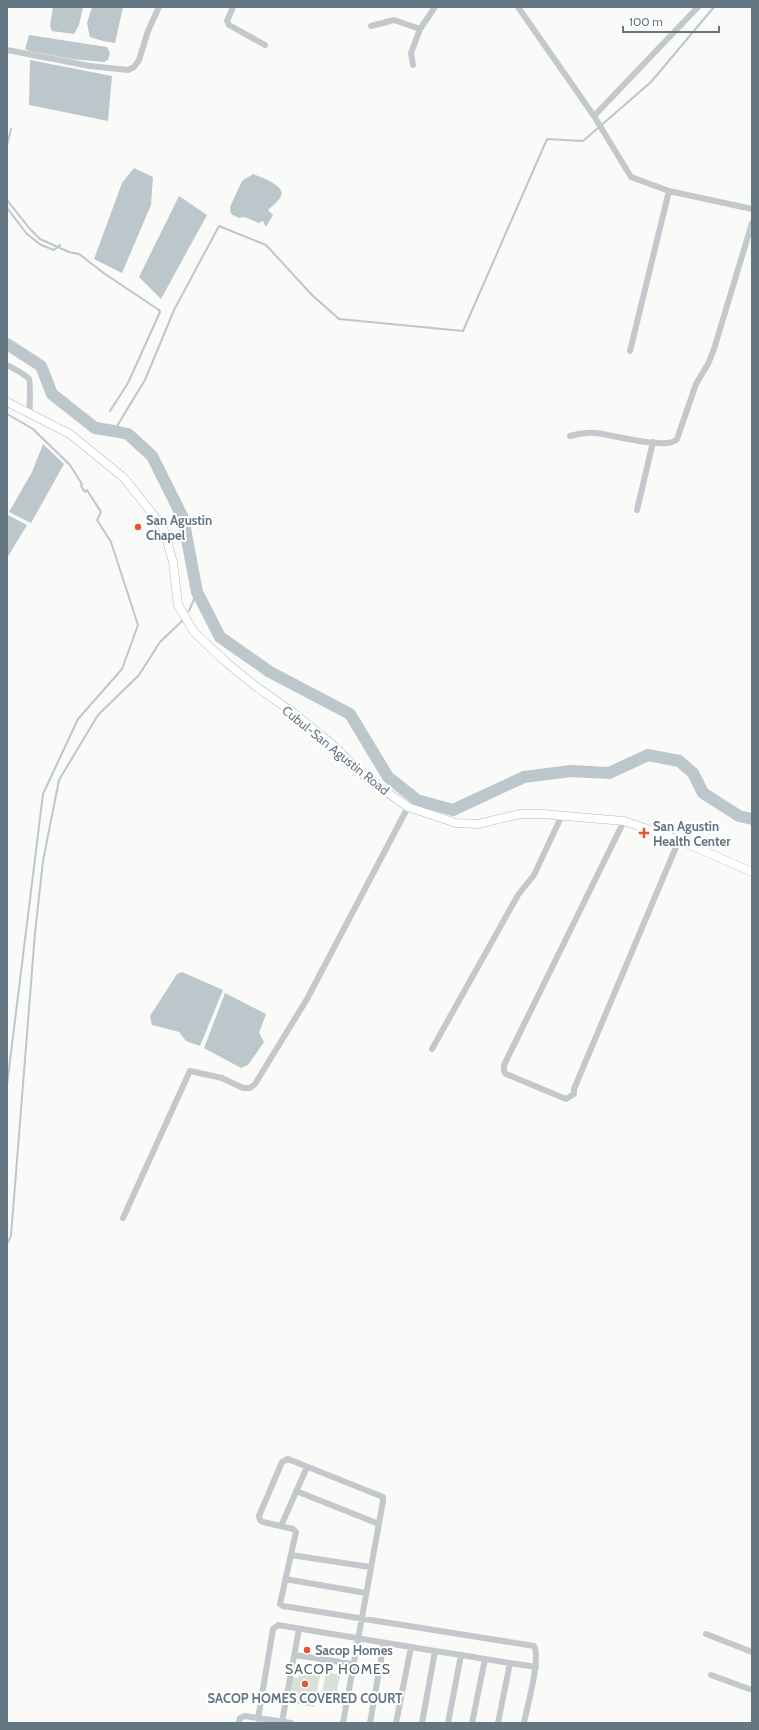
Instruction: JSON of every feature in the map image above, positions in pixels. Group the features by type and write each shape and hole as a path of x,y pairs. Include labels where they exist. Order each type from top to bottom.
{"street":[{"path":"7,50 90,66 128,70 134,67 140,60 148,31 159,7"},
{"path":"233,7 226,21 229,25 265,45"},
{"path":"413,65 411,53 420,29 434,7"},
{"path":"518,7 595,119 631,177 669,191 752,209"},
{"path":"595,119 698,7"},
{"path":"371,26 394,20 420,29"},
{"path":"630,351 669,191"},
{"path":"570,436 583,433 594,433 653,442 672,443 677,439 696,384 708,364 714,349 752,223"},
{"path":"7,365 28,378 31,383 29,398 30,415"},
{"name":"Cubul-San Agustin Road","path":"7,402 70,434 124,478 163,527 173,562 178,605 194,632 227,663 254,685 295,714 333,745 364,776 408,807 456,823 478,824 520,814 562,815 624,822 679,840 752,872"},
{"path":"637,510 653,442"},
{"path":"124,1218 190,1071 222,1078 243,1088 250,1088 255,1084 307,999 408,807"},
{"path":"432,1049 518,895 534,875 562,815"},
{"path":"624,822 504,1065 504,1071 506,1074 566,1099 574,1094 574,1089 679,840"},
{"path":"343,1723 361,1618 366,1593 370,1567 383,1501 381,1496 288,1459 282,1462 259,1516 260,1520 263,1522 281,1526 296,1532 280,1601 283,1606 361,1618 534,1646 536,1650 536,1667 524,1723"},
{"path":"281,1526 307,1467"},
{"path":"296,1491 379,1524"},
{"path":"291,1555 370,1567"},
{"path":"285,1579 366,1593"},
{"path":"258,1719 273,1629 278,1625 536,1667"},
{"path":"282,1722 299,1629"},
{"path":"706,1634 752,1652"},
{"path":"370,1723 384,1643"},
{"path":"396,1723 411,1647"},
{"path":"422,1723 436,1651"},
{"path":"295,1655 353,1664"},
{"path":"448,1723 461,1655"},
{"path":"472,1723 485,1659"},
{"path":"498,1723 510,1663"},
{"path":"710,1675 752,1690"},
{"path":"239,1723 242,1716 290,1723"}],"shaded area":[{"path":"53,7 83,7 79,25 74,34 52,31 50,26"},
{"path":"92,7 123,7 115,43 90,37 87,23"},
{"path":"29,35 107,47 110,53 108,60 104,62 72,59 29,51 25,49"},
{"path":"30,60 112,76 108,121 29,105"},
{"path":"134,168 153,177 151,205 122,273 94,259 122,183"},
{"path":"253,174 272,182 280,188 282,192 279,200 268,210 273,215 266,227 263,221 259,223 244,217 239,218 231,214 230,207 242,181"},
{"path":"179,196 207,215 161,299 139,277"},
{"path":"43,444 64,464 31,523 9,512 32,472"},
{"path":"8,515 27,525 7,558 7,521"},
{"path":"182,972 223,990 200,1046 186,1041 179,1032 152,1025 150,1016 177,974"},
{"path":"225,993 266,1014 259,1033 264,1042 248,1065 241,1068 204,1048"},
{"name":"SACOP HOMES COVERED COURT","path":"300,1672 320,1675 314,1707 294,1703 296,1691 289,1690 292,1677 298,1678"},
{"path":"326,1672 340,1675 335,1702 321,1699"}],"waterway":[{"path":"114,431 145,380 174,310 219,226 266,245 312,295 339,319 463,331 547,139 583,141 651,82 714,7"},
{"path":"7,145 11,129"},
{"path":"7,200 40,239 69,252 79,254 160,312 128,383 110,411"},
{"path":"7,208 27,234 41,245 54,250 60,245"},
{"path":"7,344 41,366 52,394 95,428 128,434 152,456 183,518 197,592 220,637 270,672 350,714 388,777 417,800 453,810 524,777 571,771 609,773 648,755 679,761 693,773 703,793 739,816 752,819"},
{"path":"7,414 33,429 70,465 82,484 81,486 85,492 87,490 101,512 97,520 111,542 138,625 122,669 78,719 43,794 7,1085"},
{"path":"189,611 197,592"},
{"path":"7,1244 11,1236 35,933 43,861 59,780 98,715 139,675 160,642 182,621"}],"place":[{"name":"San Agustin Chapel","path":"138,527"},
{"name":"San Agustin Health Center","path":"644,833"},
{"name":"Sacop Homes","path":"307,1650"},
{"name":"SACOP HOMES COVERED COURT","path":"305,1684"}],"district":[{"name":"SACOP HOMES","path":"338,1669"}]}
